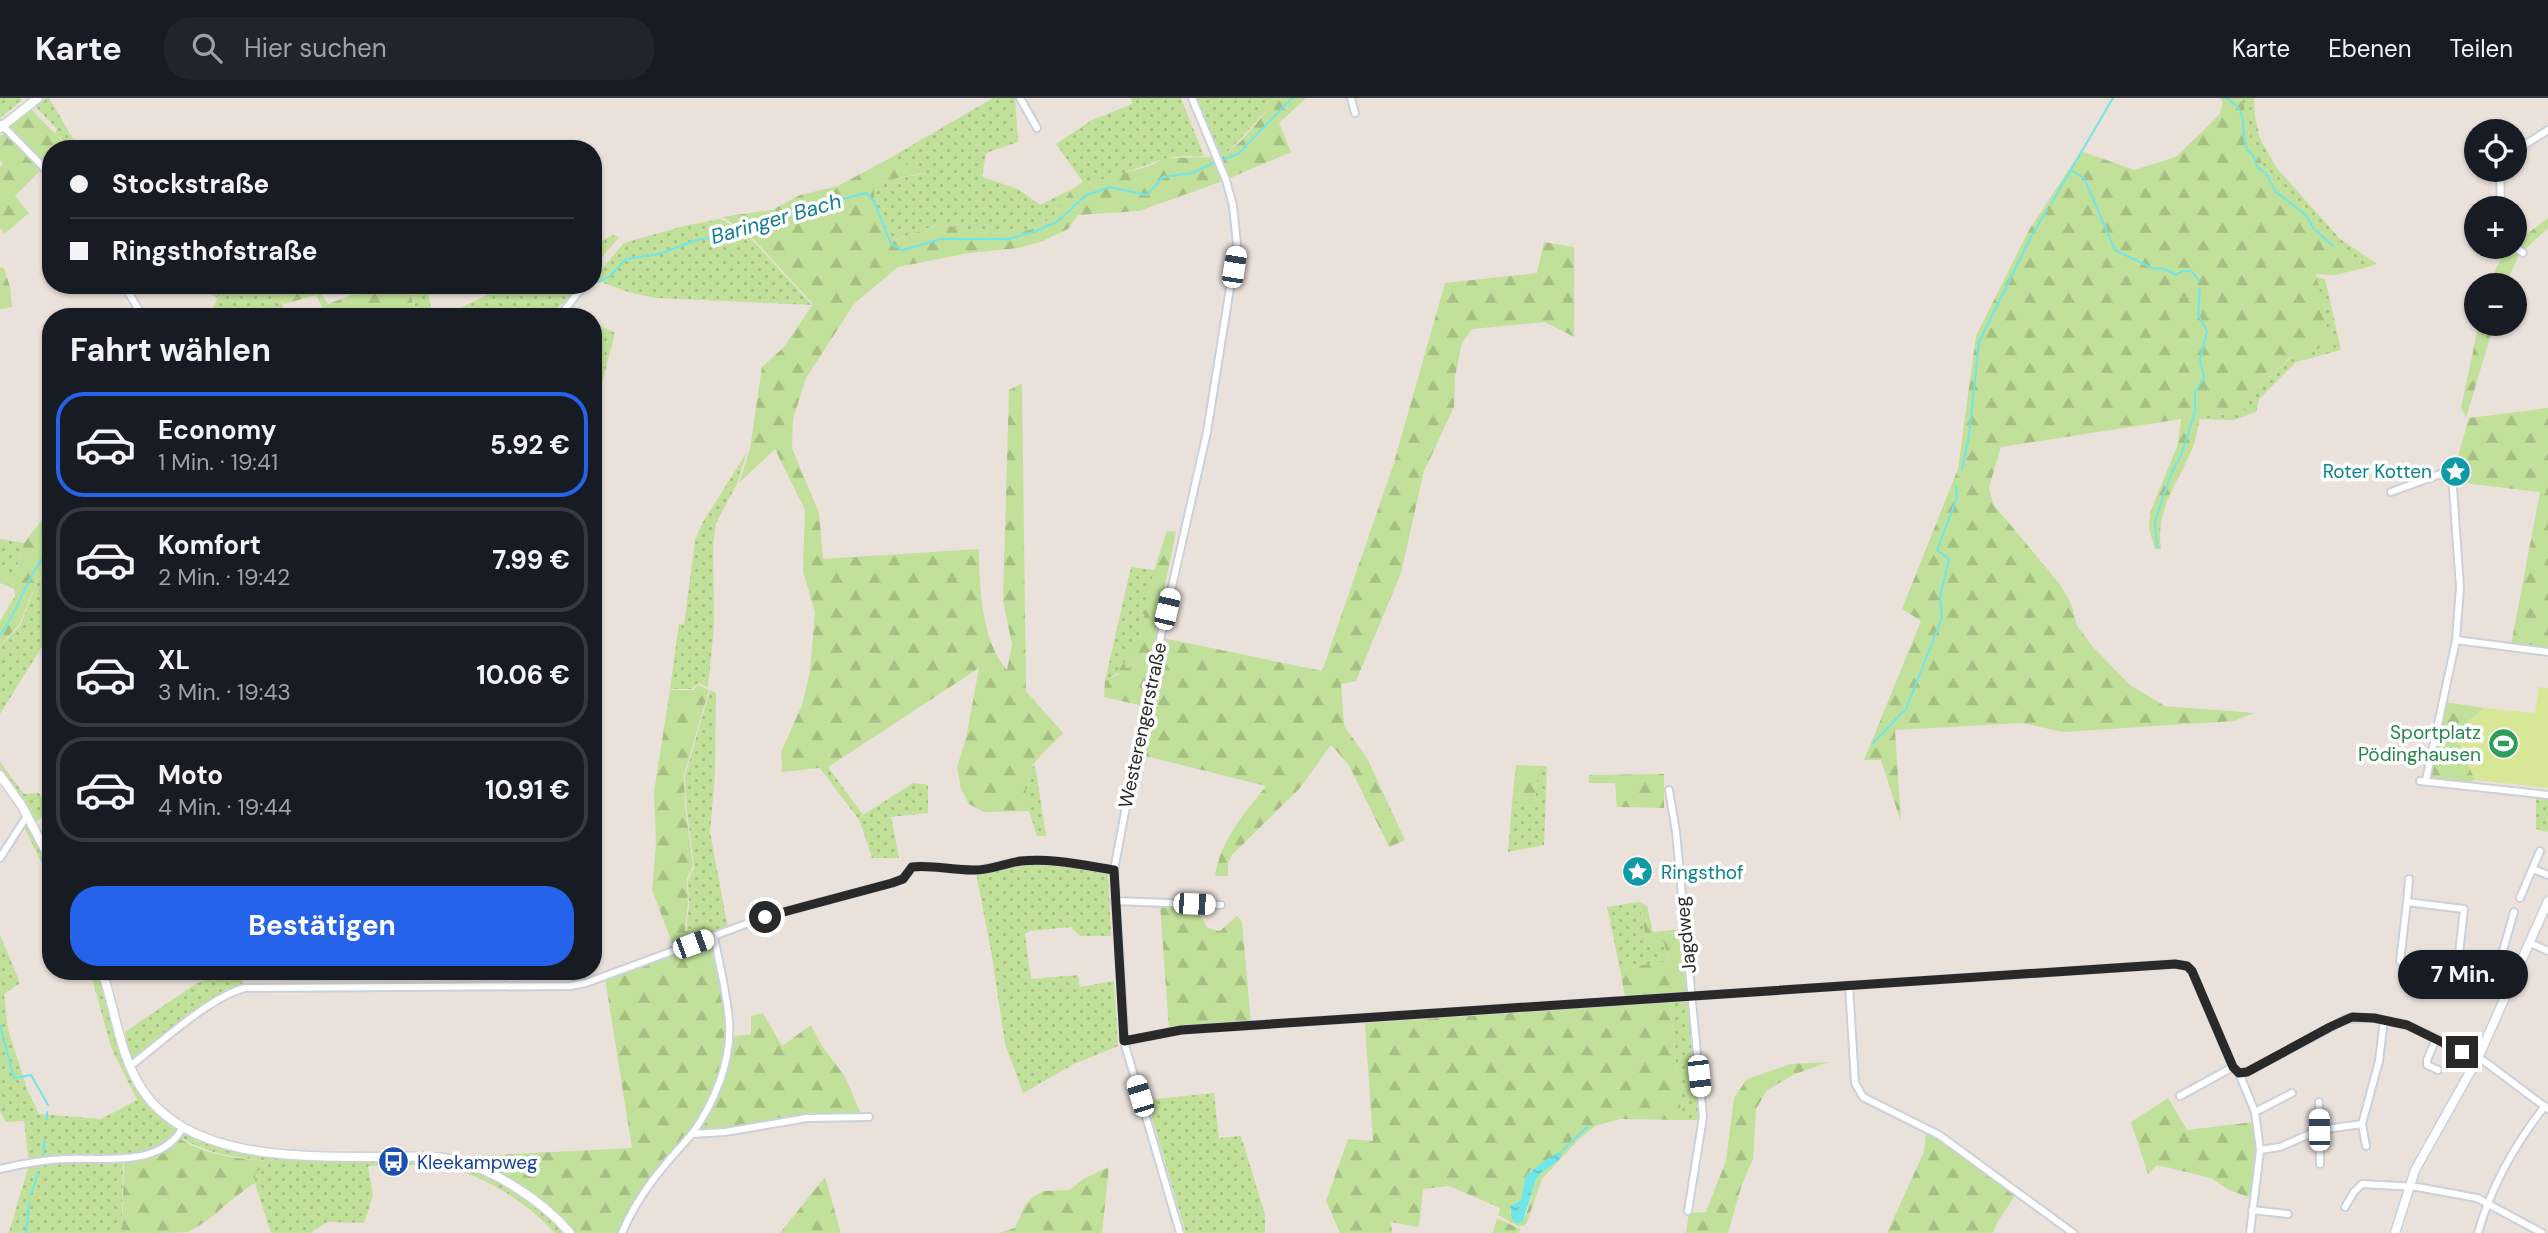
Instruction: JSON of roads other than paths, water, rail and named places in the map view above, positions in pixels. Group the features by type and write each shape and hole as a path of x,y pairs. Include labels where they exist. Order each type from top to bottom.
{"main road":[{"path":"1,126 38,98"},
{"path":"0,775 42,844"},
{"path":"2395,1233 2409,1186 2445,1114 2477,1059 2548,901"},
{"path":"104,980 122,1051 129,1067 155,1106 182,1129 219,1143 280,1152 434,1157 462,1162 491,1175 542,1206 570,1233"}],"street":[{"path":"1020,98 1037,128"},
{"name":"Westerengerstraße","path":"1180,1233 1124,1041 1114,870 1147,695 1208,432 1237,244 1233,206 1220,163 1192,98"},
{"path":"1351,98 1355,113"},
{"path":"1,126 42,166"},
{"path":"2527,144 2548,131"},
{"path":"566,308 577,294"},
{"path":"2391,492 2446,472 2452,474 2460,587 2456,639 2423,780 2548,795"},
{"path":"2456,639 2548,652"},
{"name":"Jagdweg","path":"1669,790 1676,832 1703,1117 1688,1211"},
{"path":"0,858 27,816"},
{"path":"2520,898 2540,851"},
{"path":"602,978 765,917 892,883 903,879 912,867 937,866 971,870 1013,862 1046,860 1069,861 1114,870"},
{"path":"2533,869 2548,876"},
{"path":"2409,879 2400,961 2403,964 2514,960 2521,962"},
{"path":"1114,901 1221,905"},
{"path":"2407,902 2464,909 2458,963"},
{"path":"2500,961 2514,912"},
{"path":"622,1233 648,1184 692,1134 706,1112 725,1062 729,1046 729,1019 714,936"},
{"path":"2530,943 2548,951"},
{"path":"1124,1041 1181,1030 2182,965 2192,971 2255,1112 2260,1150 2250,1233"},
{"path":"129,1067 216,1000 245,988 570,986 597,980"},
{"path":"1849,985 1855,1083 1863,1097 1939,1135 2073,1233"},
{"path":"2239,1073 2247,1072 2346,1018 2362,1017 2407,1025 2501,1072 2546,1108 2522,1136 2487,1202 2478,1233"},
{"path":"2366,1146 2362,1124 2379,1061 2384,1020"},
{"path":"2436,1039 2427,1065 2438,1070"},
{"path":"2180,1096 2233,1067"},
{"path":"2255,1112 2292,1093"},
{"path":"2319,1102 2320,1164"},
{"path":"692,1134 725,1132 807,1118 869,1117"},
{"path":"2260,1150 2280,1147 2319,1130 2362,1124"},
{"path":"0,1170 27,1163 64,1159 130,1159 158,1150 174,1139 182,1129"},
{"path":"2345,1207 2362,1184 2441,1190 2487,1202 2542,1233"},
{"path":"2252,1210 2288,1214"}],"water":[{"path":"1563,1150 1559,1160 1536,1180 1523,1221 1517,1224 1512,1219 1510,1206 1521,1200 1526,1175"}],"waterway":[{"path":"1220,161 1238,154 1292,98"},
{"path":"2051,204 2113,98"},
{"path":"2227,98 2238,107 2243,119 2247,150 2253,155 2257,167 2266,173 2276,192 2307,216 2314,229 2333,246"},
{"name":"Baringer Bach","path":"602,280 609,277 626,259 659,254 697,240 735,233 807,208 866,193 874,201 891,244 903,250 942,239 1009,239 1057,222 1085,196 1109,187 1147,195 1163,177 1193,173 1215,162"},
{"path":"2071,170 2084,178 2115,250 2152,268 2165,269 2176,275 2182,271 2191,271 2199,280"},
{"path":"1962,470 1969,436 1979,342 2047,210"},
{"path":"2157,547 2155,521 2195,412 2195,392 2204,378 2200,360 2207,331 2198,315 2200,288"},
{"path":"1873,743 1906,709 1942,618 1940,597 1949,559 1937,550 1957,498 1956,485"},
{"name":"Baringer Bach","path":"0,635 42,559"},
{"name":"Baringer Bach","path":"0,1025 14,1078 31,1075 48,1105"},
{"name":"Baringer Bach","path":"47,1112 47,1120"},
{"path":"1563,1150 1588,1126"},
{"name":"Baringer Bach","path":"43,1155 45,1140"},
{"name":"Baringer Bach","path":"31,1194 38,1173"},
{"name":"Baringer Bach","path":"26,1233 29,1202"}],"place":[{"name":"Roter Kotten","path":"2455,471"},
{"name":"Sportplatz Pödinghausen","path":"2504,743"},
{"name":"Ringsthof","path":"1638,872"},
{"name":"Kleekampweg","path":"394,1162"}]}
